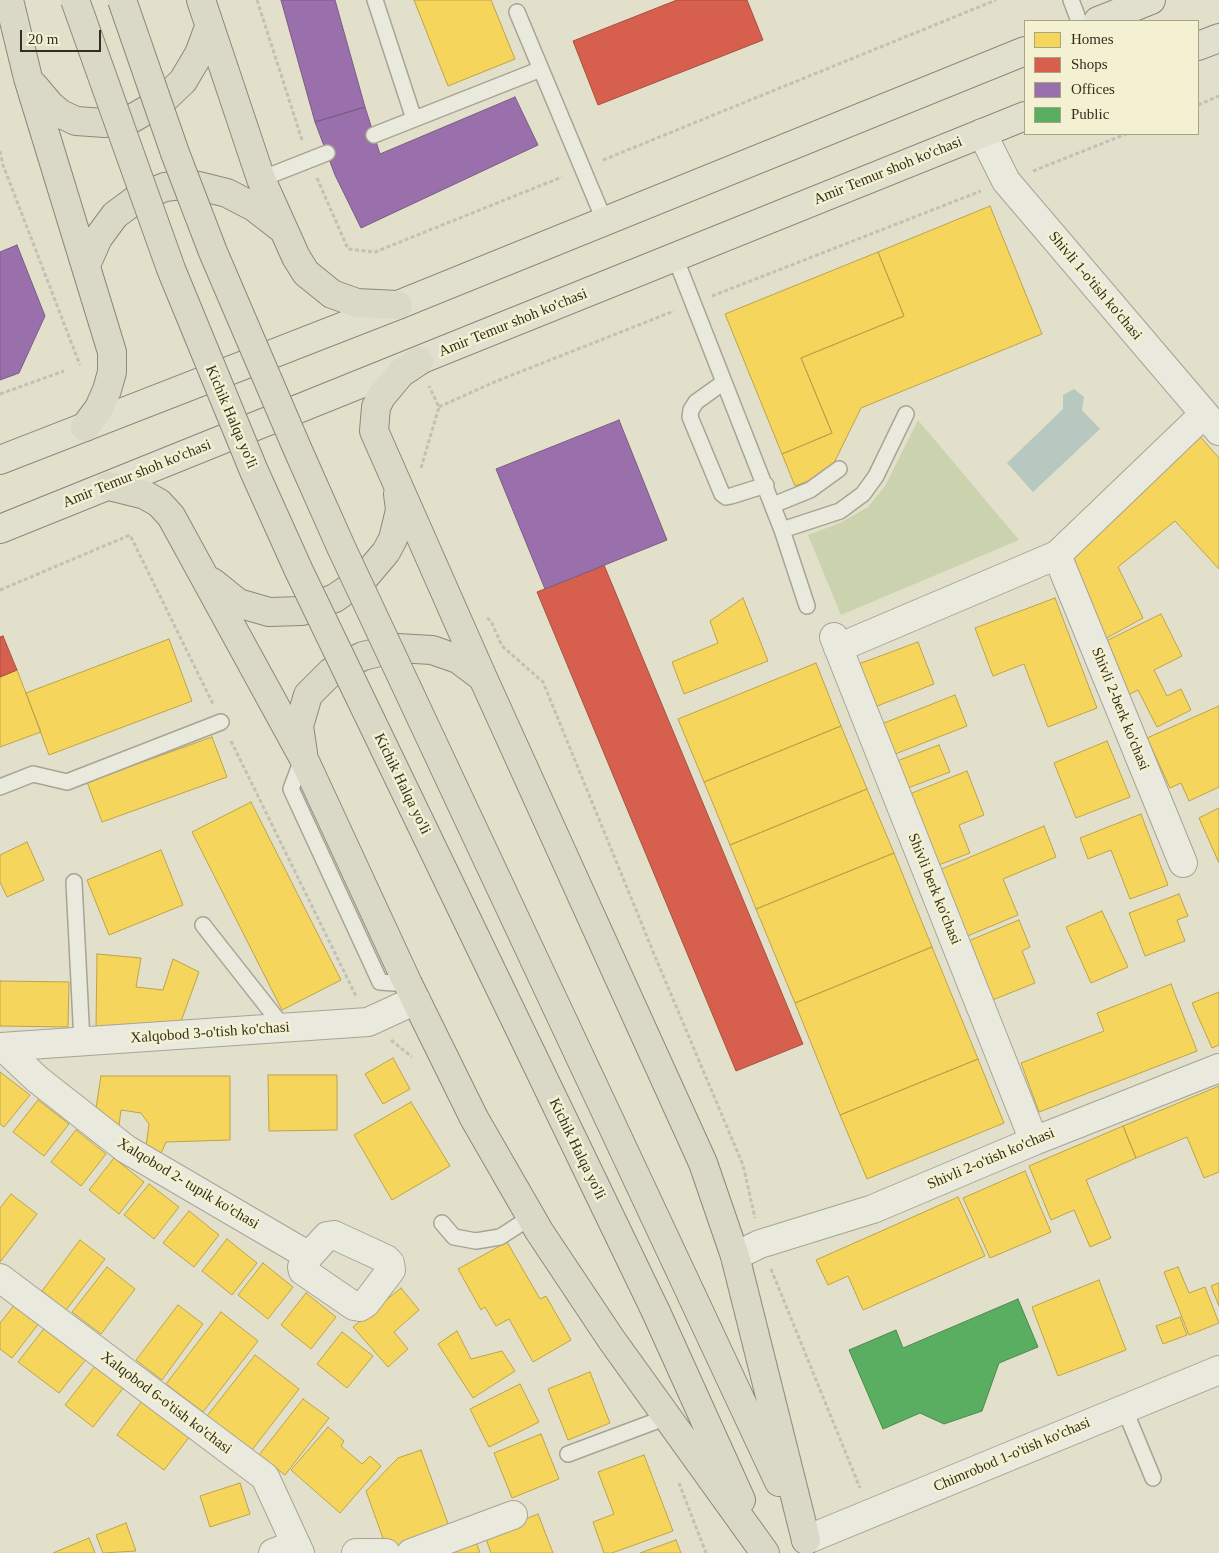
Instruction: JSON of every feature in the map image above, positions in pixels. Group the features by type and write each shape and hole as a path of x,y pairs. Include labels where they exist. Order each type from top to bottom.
{"highway":[{"path":"9,0 28,78 112,352 107,390 99,408 85,427"},
{"name":"Kichik Halqa yo'li","path":"75,0 171,269 254,471 299,571 656,1312 765,1553"},
{"path":"122,0 144,68 182,171 297,448 345,556 809,1546"},
{"path":"201,0 208,26 261,179 282,229 306,273 332,294 357,303 398,305"},
{"path":"28,78 60,114 76,121 105,123 133,118 162,101 182,81 199,54 208,26"},
{"path":"86,265 98,238 115,215 138,198 165,187 199,186 227,192 254,207 282,229"},
{"path":"423,372 393,380 380,397 375,413 374,431 409,482 483,678 703,1163 735,1256 809,1546"},
{"path":"204,574 220,590 238,603 254,609 284,613 319,605 351,589 364,578 386,552 393,539 409,482"},
{"path":"108,486 145,495 159,504 171,516 303,757 412,992 474,1118 531,1217 611,1339 765,1553"},
{"path":"303,757 299,726 308,695 331,672 363,656 397,648 432,650 458,659 483,678"}],"main road":[{"path":"1101,20 1151,0"},
{"path":"1199,46 1219,38"},
{"path":"0,460 398,305 1024,51"},
{"name":"Amir Temur shoh ko'chasi","path":"0,529 108,486 423,372 675,257 1024,116"}],"street":[{"name":"Shivli 1-o'tish ko'chasi","path":"982,134 1006,181 1212,422"},
{"path":"1057,555 1212,422"},
{"name":"Shivli berk ko'chasi","path":"1034,1141 836,643 1057,555"},
{"name":"Shivli 2-berk ko'chasi","path":"1057,555 1182,862"},
{"name":"Xalqobod 3-o'tish ko'chasi","path":"2,1047 368,1022 412,992"},
{"name":"Xalqobod 2- tupik ko'chasi","path":"2,1047 37,1079 126,1149 309,1256"},
{"name":"Shivli 2-o'tish ko'chasi","path":"735,1256 760,1244 873,1209 1034,1141 1219,1068"},
{"name":"Xalqobod 6-o'tish ko'chasi","path":"0,1278 265,1477 290,1550"},
{"name":"Chimrobod 1-o'tish ko'chasi","path":"809,1546 871,1514 1219,1370"},
{"path":"411,1553 513,1515"},
{"path":"356,1553 386,1553"}],"lane":[{"path":"375,0 414,119"},
{"path":"1071,0 1079,20"},
{"path":"517,12 605,222"},
{"path":"374,135 541,69"},
{"path":"261,179 327,153"},
{"path":"675,257 692,304 766,485 807,606"},
{"path":"724,382 696,402 691,410 690,418 722,494 726,497 731,496 766,485"},
{"path":"782,530 840,511 862,494 876,476 906,414"},
{"path":"773,505 810,490 839,469"},
{"path":"0,786 33,774 67,782 221,722"},
{"path":"74,882 82,1042"},
{"path":"202,926 284,1028"},
{"path":"442,1223 454,1237 476,1241 500,1237 531,1217"},
{"path":"1124,1408 1153,1478"},
{"path":"568,1454 667,1417"}],"path":[{"path":"375,252 996,0"},
{"path":"1199,105 1219,96"},
{"path":"439,407 492,383 1123,135"},
{"path":"0,151 3,165 80,364"},
{"path":"0,394 64,371"},
{"path":"409,482 422,460 439,407 423,372"},
{"path":"0,590 130,535 368,1022"},
{"path":"482,615 491,621 502,646 543,682 654,954 743,1165 760,1244 871,1514"},
{"path":"676,1476 706,1553"}],"green space":[{"path":"918,420 1019,540 841,615 808,535 840,523 868,507 885,486"}],"shaded area":[{"path":"1074,389 1084,397 1082,410 1100,429 1033,492 1007,463 1063,409 1063,395"}],"building: Homes":[{"path":"414,0 491,0 515,59 448,86"},
{"path":"990,206 1042,334 861,408 829,473 795,486 782,454 832,433 801,358 904,316 878,252"},
{"path":"878,252 904,316 801,358 832,433 782,454 725,314"},
{"path":"1198,434 1219,458 1219,569 1175,521 1118,567 1143,618 1103,640 1067,565"},
{"path":"743,598 768,661 684,694 672,662 718,643 710,621"},
{"path":"1055,598 1097,708 1048,727 1024,664 993,676 975,628"},
{"path":"1161,614 1182,656 1154,670 1167,696 1181,689 1191,710 1157,727 1138,690 1124,697 1098,645"},
{"path":"169,639 192,701 49,755 26,693"},
{"path":"918,642 934,684 872,708 856,665"},
{"path":"816,663 841,726 704,782 678,719"},
{"path":"17,670 41,732 0,747 0,677"},
{"path":"955,695 967,726 890,756 879,725"},
{"path":"1219,706 1219,787 1189,801 1181,783 1170,788 1147,738"},
{"path":"841,726 867,789 730,845 704,782"},
{"path":"212,737 227,777 102,822 87,782"},
{"path":"1107,741 1130,797 1076,818 1054,763"},
{"path":"939,745 950,772 900,791 889,764"},
{"path":"967,771 984,815 959,825 970,853 936,866 907,795"},
{"path":"867,789 894,853 756,909 730,845"},
{"path":"251,802 341,980 282,1010 192,832"},
{"path":"1219,808 1219,863 1199,818"},
{"path":"1141,814 1168,885 1130,899 1111,850 1088,859 1080,838"},
{"path":"1044,826 1056,857 1003,879 1018,915 965,937 937,871"},
{"path":"27,842 44,880 7,897 0,882 0,855"},
{"path":"161,850 183,905 109,935 87,880"},
{"path":"894,853 932,947 795,1003 756,909"},
{"path":"1179,894 1188,916 1177,920 1185,941 1145,956 1129,913"},
{"path":"1102,911 1128,967 1091,983 1066,927"},
{"path":"1019,920 1030,947 1022,951 1035,983 990,1001 966,942"},
{"path":"932,947 978,1059 840,1115 795,1003"},
{"path":"97,954 141,958 136,987 163,990 173,959 199,972 180,1024 96,1028"},
{"path":"0,981 69,982 68,1027 0,1026"},
{"path":"1171,984 1197,1051 1039,1112 1021,1063 1104,1031 1097,1013"},
{"path":"1219,992 1219,1045 1212,1048 1192,1003"},
{"path":"393,1058 410,1089 383,1104 365,1074"},
{"path":"978,1059 1004,1123 867,1179 840,1115"},
{"path":"0,1072 30,1095 4,1127 0,1124"},
{"path":"268,1075 337,1075 337,1130 269,1131"},
{"path":"101,1076 230,1076 230,1140 166,1142 156,1165 145,1154 149,1124 141,1113 121,1110 117,1141 94,1121"},
{"path":"1219,1086 1219,1172 1204,1178 1187,1137 1136,1158 1123,1126"},
{"path":"38,1100 69,1124 44,1156 13,1132"},
{"path":"411,1102 450,1166 392,1200 354,1135"},
{"path":"1123,1126 1136,1158 1086,1180 1111,1238 1090,1247 1074,1210 1051,1220 1029,1166"},
{"path":"76,1130 106,1154 81,1186 51,1162"},
{"path":"114,1158 144,1182 119,1214 89,1190"},
{"path":"1025,1171 1051,1232 990,1258 963,1198"},
{"path":"149,1184 179,1207 154,1239 124,1215"},
{"path":"11,1194 37,1214 0,1262 0,1208"},
{"path":"958,1197 985,1256 863,1310 848,1276 828,1285 816,1260"},
{"path":"189,1211 219,1235 194,1267 163,1243"},
{"path":"227,1239 257,1263 232,1295 202,1271"},
{"path":"80,1240 105,1259 66,1310 42,1291"},
{"path":"507,1242 540,1299 546,1296 571,1340 533,1362 509,1319 496,1326 485,1307 481,1310 458,1269"},
{"path":"263,1263 293,1287 268,1319 238,1295"},
{"path":"107,1267 135,1289 101,1334 72,1312"},
{"path":"1178,1267 1189,1293 1205,1287 1219,1323 1189,1335 1164,1272"},
{"path":"1099,1280 1126,1350 1058,1376 1032,1307"},
{"path":"1219,1283 1219,1306 1211,1286"},
{"path":"401,1288 419,1310 394,1332 408,1349 388,1367 353,1327"},
{"path":"306,1293 336,1317 311,1349 281,1325"},
{"path":"16,1303 40,1322 12,1358 0,1349 0,1323"},
{"path":"178,1305 203,1324 162,1380 136,1360"},
{"path":"221,1312 258,1341 203,1412 166,1384"},
{"path":"1180,1317 1187,1335 1163,1344 1156,1326"},
{"path":"46,1326 87,1358 59,1393 18,1362"},
{"path":"457,1331 471,1359 502,1351 515,1371 473,1398 438,1344"},
{"path":"342,1332 373,1356 347,1388 317,1364"},
{"path":"255,1355 299,1389 252,1450 207,1416"},
{"path":"96,1365 124,1387 93,1427 65,1405"},
{"path":"590,1372 610,1423 568,1440 548,1389"},
{"path":"520,1384 539,1422 489,1447 470,1409"},
{"path":"303,1399 329,1418 285,1475 259,1455"},
{"path":"142,1401 190,1436 164,1470 117,1435"},
{"path":"328,1427 344,1441 341,1446 362,1464 370,1456 381,1466 340,1513 291,1470"},
{"path":"541,1434 559,1479 512,1498 494,1453"},
{"path":"421,1450 450,1529 388,1552 366,1491 398,1458"},
{"path":"644,1455 673,1531 612,1553 604,1553 593,1522 614,1514 598,1472"},
{"path":"240,1483 250,1514 210,1527 200,1496"},
{"path":"538,1514 553,1553 491,1553 485,1536"},
{"path":"126,1523 136,1551 103,1553 96,1535"},
{"path":"89,1538 95,1553 53,1553"},
{"path":"475,1539 480,1553 439,1553"},
{"path":"676,1540 681,1553 640,1553"}],"building: Shops":[{"path":"677,0 747,0 763,40 598,105 573,41"},
{"path":"604,565 803,1044 736,1071 537,592"},
{"path":"3,636 17,670 0,677 0,637"}],"building: Offices":[{"path":"281,0 335,0 365,107 315,122"},
{"path":"515,97 538,145 361,228 335,175 315,122 365,107 380,154"},
{"path":"17,245 45,316 19,373 0,380 0,252"},
{"path":"619,420 667,540 545,589 496,469"}],"building: Public":[{"path":"1018,1299 1038,1347 999,1363 982,1411 944,1424 920,1413 883,1429 849,1350 896,1330 903,1348"}]}
